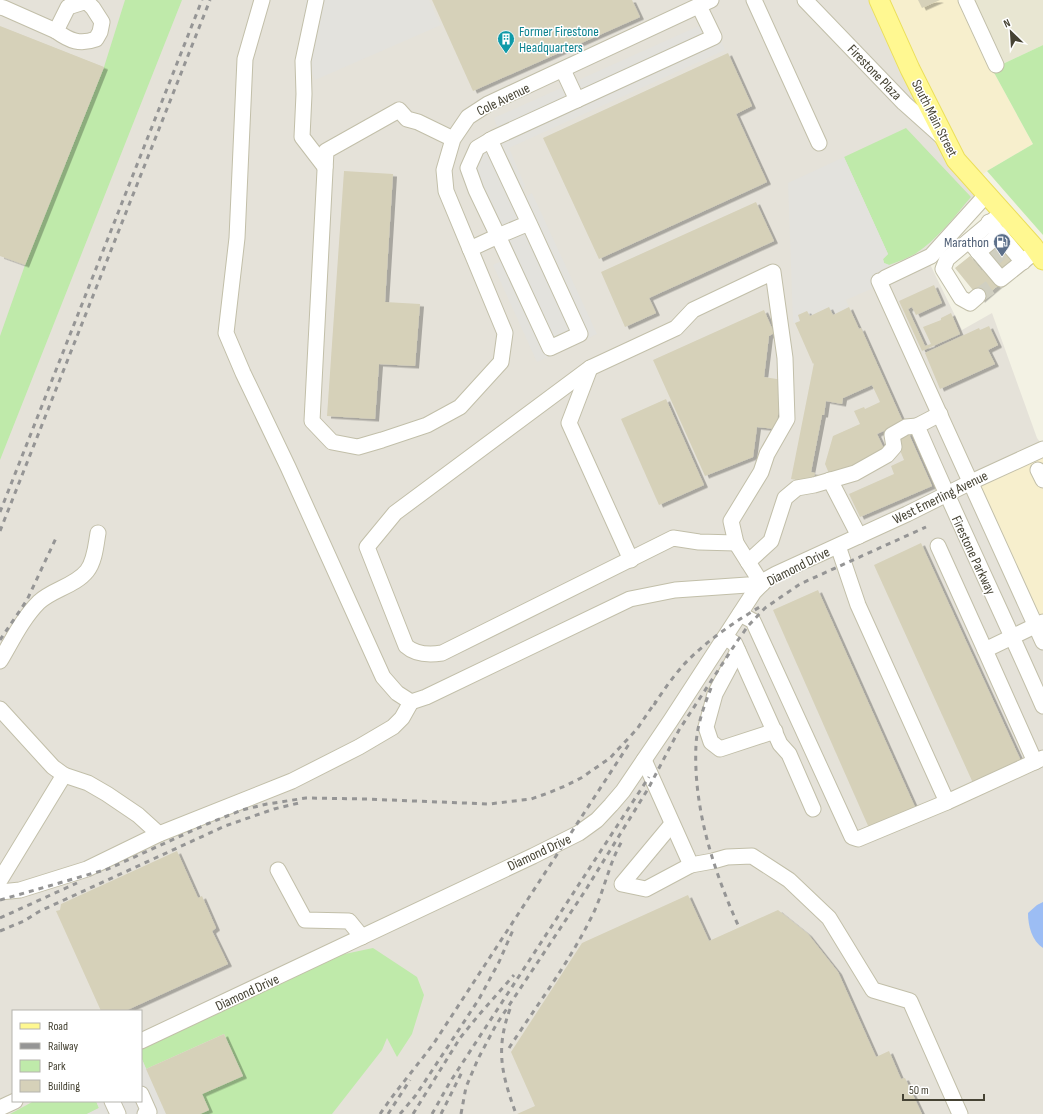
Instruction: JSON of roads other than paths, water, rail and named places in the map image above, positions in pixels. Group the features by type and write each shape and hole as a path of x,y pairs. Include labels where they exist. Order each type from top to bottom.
{"main road":[{"name":"South Main Street","path":"879,0 910,69 956,160 986,194 996,217 1036,252"}],"street":[{"path":"262,0 245,59 237,238 226,333 242,374 288,467 383,677 397,693 411,702"},
{"path":"316,0 303,62 304,94 302,137 325,167"},
{"path":"754,0 819,143"},
{"name":"Firestone Plaza","path":"805,0 904,103 947,142"},
{"path":"966,0 996,66"},
{"path":"0,7 56,31 74,41 87,42 96,39 100,32 102,22 93,8 86,1 68,7 56,31"},
{"path":"490,140 580,334 550,348 476,190 468,168 477,148 490,140 714,37 705,3"},
{"name":"Cole Avenue","path":"325,167 312,421 332,442 358,447 427,425 460,407 501,362 505,333 446,190 444,170 453,139 468,117 478,110 705,3"},
{"path":"563,70 577,100"},
{"path":"325,167 326,151 399,110 407,119 418,122 453,139"},
{"name":"Firestone Parkway","path":"986,194 931,256 882,279 970,482 1040,624 1043,642"},
{"path":"996,217 1005,243"},
{"path":"974,246 996,217"},
{"path":"470,249 529,223"},
{"path":"978,296 970,303 961,298 943,269 947,259 974,246 1005,243 1036,252"},
{"path":"974,246 989,262 1000,280 1036,252"},
{"path":"0,892 20,890 87,869 159,834 292,781 359,747 393,727 402,718 411,702 426,697 630,600 675,590 762,584 736,543 731,521 761,472 767,454 787,419 785,358 773,272 692,310 676,328 590,368 395,513 367,547 406,646 412,651 430,655 442,653 673,538 699,542 736,543"},
{"path":"590,368 569,423 631,560"},
{"path":"748,562 771,541 785,498 797,488 855,473 887,455 894,447 892,435 906,427 917,426 940,414"},
{"name":"Firestone Parkway","path":"917,426 946,494 1043,706"},
{"name":"West Emerling Avenue","path":"838,546 970,482 1043,450"},
{"path":"830,480 858,536"},
{"path":"0,661 27,616 39,602 56,590 76,580 88,570 94,557 98,533"},
{"path":"838,546 858,605 947,802"},
{"name":"Diamond Drive","path":"142,1041 579,833 597,820 623,791 754,592 776,574 838,546"},
{"path":"740,614 753,621 852,837 858,839 947,802 1039,760 985,650 938,546"},
{"path":"985,650 1040,624"},
{"path":"725,637 735,644 780,744 789,754 813,809"},
{"path":"738,651 715,694 706,727 711,742 720,749 775,731"},
{"path":"0,709 53,768 64,775 88,783 107,794 138,815 159,834"},
{"path":"644,760 691,865"},
{"path":"0,880 64,775"},
{"path":"672,824 622,884 646,889 691,865 713,861 727,856 752,856 789,880 829,918 873,990 910,1001 960,1114"},
{"path":"278,870 305,920 349,921 362,937"},
{"path":"142,1096 149,1112 145,1114"},
{"path":"0,1108 13,1102"},
{"path":"112,1102 118,1114"}],"water":[{"path":"1043,902 1043,948 1039,945 1031,933 1028,913"}],"tunnel":[{"path":"990,262 1005,249"},
{"path":"978,296 999,281"}],"railway":[{"path":"0,512 202,0"},
{"path":"0,531 210,0"},
{"path":"461,1114 466,1087 478,1059 496,1025 585,891 648,789 679,730 748,626 765,608 800,584 926,527"},
{"path":"0,640 27,600 56,538"},
{"path":"654,705 674,676 692,656 738,620 763,605"},
{"path":"711,688 701,716 696,745 698,791 706,837 720,882 738,925"},
{"path":"0,900 108,869 207,824 242,810 267,804 306,798 489,804 531,799 581,778 610,758 637,729 656,701"},
{"path":"380,1114 434,1043 631,741"},
{"path":"432,1114 450,1082 649,777"},
{"path":"0,931 24,921 40,911 225,826 274,809 299,803"},
{"path":"509,1048 582,935 599,899 613,860 622,841"},
{"path":"0,918 77,883"},
{"path":"400,1114 416,1095 479,999 499,962 513,930"},
{"path":"413,1114 460,1038 514,975"},
{"path":"510,1009 505,1024 503,1037 502,1062 507,1087 516,1114"},
{"path":"441,1114 462,1072"},
{"path":"388,1114 410,1080"}],"place":[{"name":"Former Firestone Headquarters","path":"506,54"},
{"name":"Marathon","path":"1002,257"}]}
